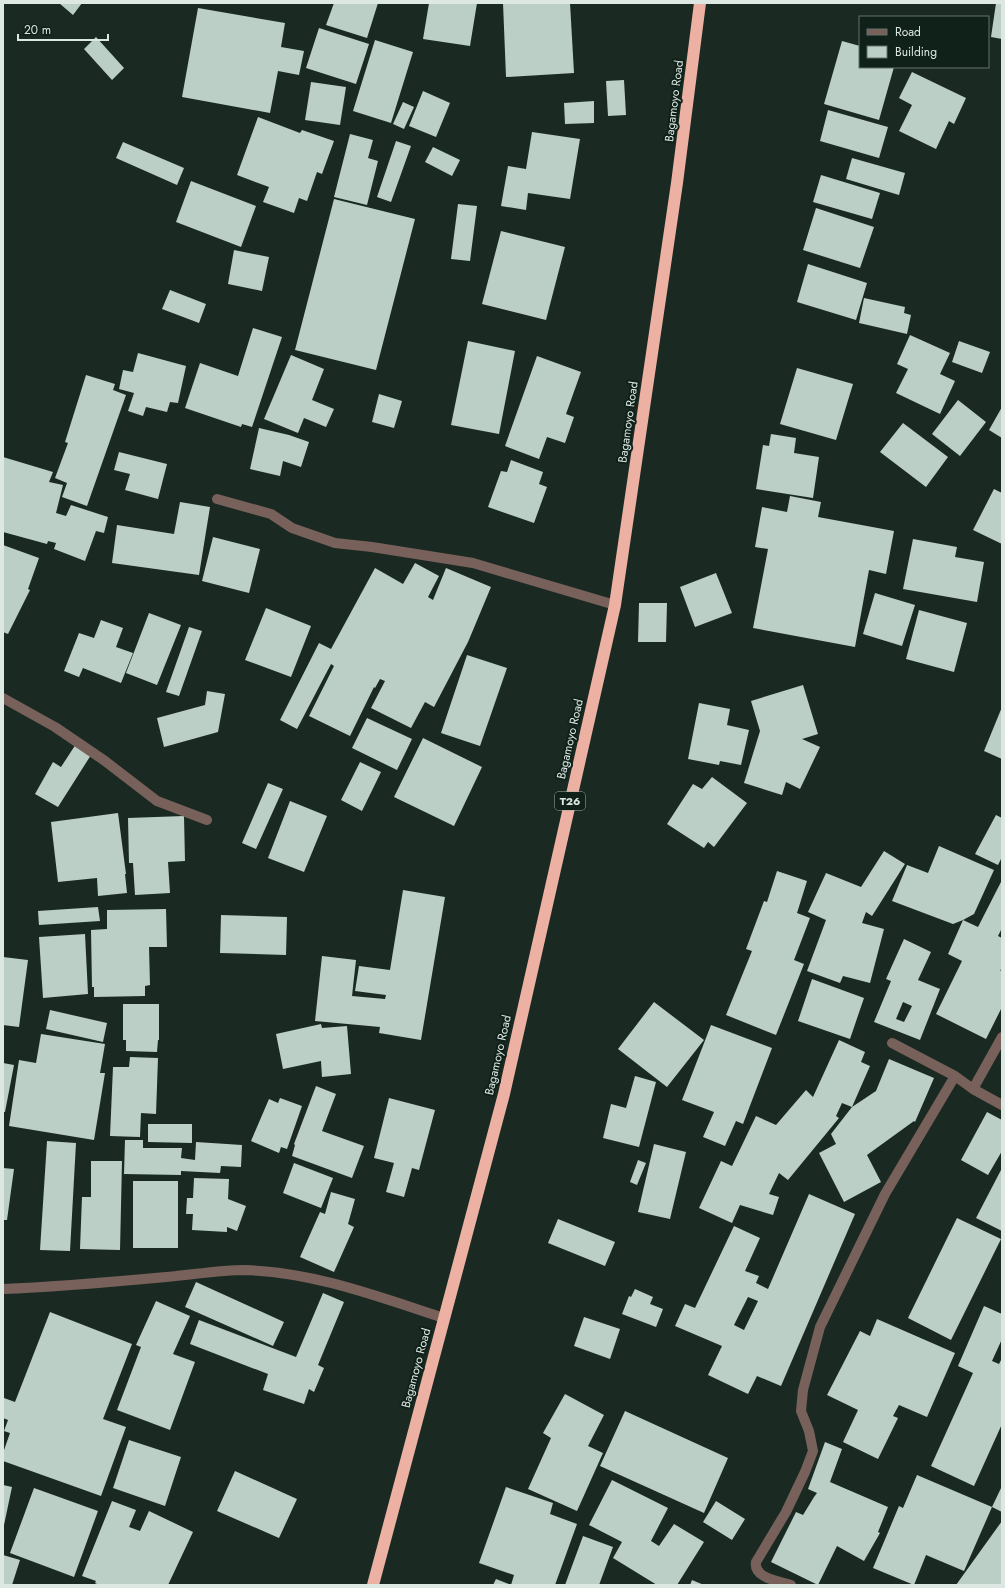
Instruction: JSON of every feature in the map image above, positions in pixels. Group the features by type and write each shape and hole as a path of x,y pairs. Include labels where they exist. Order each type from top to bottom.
{"highway":[{"name":"Bagamoyo Road","path":"373,1585 504,1094 615,605 677,183 700,3"}],"street":[{"path":"217,499 271,514 292,528 335,543 372,547 473,563 615,605"},
{"path":"3,698 67,735 157,800 207,820"},
{"path":"973,1089 1002,1037"},
{"path":"892,1043 955,1076 973,1089 1002,1105"},
{"path":"791,1585 763,1576 757,1572 755,1566 786,1512 813,1451 809,1431 802,1411 802,1397 820,1327 885,1194 955,1076"},
{"path":"3,1289 58,1287 244,1270 286,1274 316,1279 345,1286 444,1318"}],"building":[{"path":"59,3 82,3 73,15"},
{"path":"334,3 378,3 367,38 326,25"},
{"path":"429,3 477,3 470,46 423,39"},
{"path":"503,3 570,3 574,73 506,77"},
{"path":"996,3 1002,3 1002,39 991,37"},
{"path":"198,8 285,23 281,47 304,51 299,75 278,71 270,113 182,97"},
{"path":"319,28 369,44 356,84 306,68"},
{"path":"96,37 124,68 112,80 84,49"},
{"path":"375,40 413,52 391,123 353,111"},
{"path":"842,41 859,46 859,68 894,68 879,120 824,104"},
{"path":"912,72 966,98 954,124 949,121 936,149 899,131 912,105 899,98"},
{"path":"624,80 626,115 608,116 606,81"},
{"path":"311,82 346,87 340,125 305,120"},
{"path":"423,91 450,103 436,137 409,126"},
{"path":"594,101 594,123 565,124 564,103"},
{"path":"403,102 414,107 404,129 393,124"},
{"path":"828,110 888,127 879,158 820,141"},
{"path":"258,117 300,133 302,130 334,141 322,174 317,172 307,201 299,198 294,213 263,202 269,187 237,175"},
{"path":"532,132 580,139 570,199 528,193 526,210 501,206 508,166 526,169"},
{"path":"350,134 373,140 368,158 378,161 367,205 334,197"},
{"path":"396,141 411,146 391,202 377,197"},
{"path":"123,142 184,168 177,185 116,158"},
{"path":"433,147 460,160 452,176 425,162"},
{"path":"852,158 905,173 899,195 846,179"},
{"path":"821,175 880,193 872,219 813,202"},
{"path":"191,181 256,206 241,247 176,222"},
{"path":"334,199 415,219 376,370 295,350"},
{"path":"458,204 477,206 470,261 451,259"},
{"path":"816,208 874,227 860,268 803,250"},
{"path":"501,231 565,247 546,320 482,304"},
{"path":"234,250 269,257 262,291 228,284"},
{"path":"808,264 867,283 856,320 797,302"},
{"path":"170,290 206,304 199,323 162,309"},
{"path":"864,298 905,307 904,313 911,315 907,334 859,323"},
{"path":"253,328 282,337 252,427 242,424 241,427 185,408 200,363 238,376"},
{"path":"910,335 950,353 940,374 955,381 940,414 896,393 908,369 897,364"},
{"path":"468,341 515,351 499,434 451,425"},
{"path":"959,341 990,352 982,373 952,362"},
{"path":"138,353 186,366 178,403 170,402 167,412 146,407 143,416 128,411 134,393 119,389 123,370 133,372"},
{"path":"291,355 324,369 312,400 334,409 326,427 304,418 298,433 264,419"},
{"path":"537,356 581,372 566,414 574,417 565,443 547,437 539,459 505,446"},
{"path":"797,368 853,384 836,440 780,424"},
{"path":"86,375 115,384 113,390 126,395 87,506 62,497 67,483 55,478 68,443 65,442"},
{"path":"379,394 402,401 394,428 372,422"},
{"path":"958,400 986,422 960,456 932,434"},
{"path":"1002,407 1002,438 989,430"},
{"path":"903,423 948,457 926,487 880,452"},
{"path":"259,428 289,435 309,442 301,467 283,461 280,476 250,469"},
{"path":"771,434 796,438 794,453 819,457 813,498 756,489 763,445 769,446"},
{"path":"119,452 167,464 158,499 125,490 130,474 114,470"},
{"path":"3,457 53,472 49,482 63,485 56,513 66,516 71,505 108,517 104,533 96,531 85,561 54,549 56,543 48,541 47,544 3,532"},
{"path":"511,460 543,472 539,484 547,487 534,523 488,507 501,471 507,472"},
{"path":"994,489 1002,493 1002,544 973,530"},
{"path":"790,496 821,502 818,517 894,531 886,574 869,570 855,647 753,628 768,549 755,547 762,507 787,512"},
{"path":"180,502 210,507 199,575 112,563 117,525 174,534"},
{"path":"213,537 260,549 249,593 202,581"},
{"path":"913,539 957,547 955,557 984,562 977,602 903,589"},
{"path":"3,545 39,558 28,589 30,590 8,634 3,632"},
{"path":"415,563 439,576 428,597 433,600 446,568 491,587 468,642 434,707 425,702 411,728 371,708 385,681 380,679 375,688 374,687 350,736 309,716 334,666 331,664 297,729 280,720 319,643 331,649 375,568 403,584"},
{"path":"716,573 732,613 695,627 680,587"},
{"path":"875,593 915,605 902,646 863,634"},
{"path":"639,603 667,603 666,642 638,642"},
{"path":"266,608 311,626 291,677 245,660"},
{"path":"919,610 967,623 954,672 906,659"},
{"path":"149,613 181,625 157,685 126,673"},
{"path":"101,620 123,628 116,647 133,653 121,683 83,668 79,677 64,671 79,633 94,638"},
{"path":"189,627 202,631 179,696 166,692"},
{"path":"467,655 507,668 480,746 441,733"},
{"path":"803,685 818,734 802,739 820,747 800,789 786,782 782,795 744,783 760,731 751,701"},
{"path":"207,691 225,694 218,732 164,747 157,718 205,705"},
{"path":"699,703 730,709 727,725 749,730 741,765 720,761 719,765 688,759"},
{"path":"1002,707 1002,759 984,751"},
{"path":"367,718 412,739 397,770 352,748"},
{"path":"423,738 482,767 454,826 394,797"},
{"path":"76,744 91,755 58,807 35,794 53,762 61,767"},
{"path":"360,762 381,772 362,811 341,800"},
{"path":"712,777 747,803 714,847 708,842 704,848 667,824 693,784 702,789"},
{"path":"268,783 283,789 256,849 242,843"},
{"path":"290,801 327,816 304,872 268,858"},
{"path":"118,813 127,893 98,896 97,878 58,882 51,822"},
{"path":"996,815 1002,818 1002,857 998,865 975,854"},
{"path":"184,816 185,861 168,862 170,893 135,895 133,863 129,863 128,818"},
{"path":"939,846 994,870 974,914 953,924 892,901 907,865 928,873"},
{"path":"884,851 905,864 872,916 866,912 862,923 884,929 870,983 843,976 840,983 807,971 826,920 808,912 826,873 861,887"},
{"path":"777,871 807,881 797,913 810,918 794,960 804,964 776,1035 726,1015 752,951 746,949 764,901 767,902"},
{"path":"1002,880 1002,928 998,936 1002,938 1002,969 1000,970 1002,972 1002,1007 986,1039 936,1014 962,961 948,954 963,920 978,927"},
{"path":"403,890 445,897 421,1040 379,1033 380,1027 315,1021 322,956 356,960 352,996 385,999 386,995 355,991 359,966 390,970"},
{"path":"98,907 100,921 39,925 38,911"},
{"path":"166,909 167,947 149,947 150,985 145,986 145,996 94,997 94,987 92,987 91,930 107,929 107,910"},
{"path":"221,915 287,917 286,955 220,953"},
{"path":"85,934 88,994 43,998 39,937"},
{"path":"904,939 931,952 918,980 940,989 920,1040 874,1022 891,981 886,979","holes":["903,1002 912,1006 904,1022 896,1019"]},
{"path":"3,957 28,960 19,1027 3,1025"},
{"path":"812,979 864,998 850,1039 798,1021"},
{"path":"654,1002 704,1040 667,1087 618,1049"},
{"path":"123,1004 159,1004 159,1040 157,1052 126,1051 126,1040 123,1040"},
{"path":"50,1010 107,1023 103,1042 46,1029"},
{"path":"321,1024 322,1028 347,1026 351,1074 322,1077 321,1061 283,1069 276,1034"},
{"path":"711,1025 772,1048 743,1124 736,1121 725,1146 703,1137 714,1112 682,1100"},
{"path":"41,1034 105,1044 100,1073 105,1073 94,1140 9,1126 19,1060 36,1063"},
{"path":"839,1040 865,1052 861,1062 870,1066 852,1107 842,1103 836,1116 839,1118 788,1180 779,1173 769,1194 779,1197 773,1215 740,1205 732,1223 699,1208 721,1161 732,1166 756,1116 776,1125 806,1090 813,1097"},
{"path":"130,1057 158,1058 156,1114 141,1113 140,1137 110,1136 113,1067 129,1067"},
{"path":"889,1059 934,1078 915,1122 914,1121 867,1155 881,1182 844,1202 819,1153 836,1144 831,1134 852,1107 876,1091"},
{"path":"3,1063 14,1065 5,1112 3,1112"},
{"path":"635,1076 656,1082 639,1147 603,1138 611,1104 626,1108"},
{"path":"316,1086 336,1094 322,1131 364,1146 352,1178 292,1156 294,1144"},
{"path":"280,1098 302,1106 287,1149 281,1147 279,1153 251,1141 269,1099 278,1103"},
{"path":"389,1098 435,1110 419,1170 412,1168 404,1197 386,1192 394,1163 374,1158"},
{"path":"987,1112 1002,1120 1002,1151 988,1175 961,1160"},
{"path":"148,1124 192,1124 192,1143 148,1142"},
{"path":"125,1140 143,1140 143,1148 182,1148 181,1158 195,1160 196,1142 242,1145 241,1167 221,1166 220,1173 181,1171 181,1175 124,1174"},
{"path":"47,1141 76,1143 70,1251 40,1250"},
{"path":"654,1144 686,1152 670,1219 638,1212"},
{"path":"638,1160 646,1163 637,1185 630,1182"},
{"path":"91,1161 122,1161 120,1250 80,1249 82,1197 91,1197"},
{"path":"294,1163 333,1178 321,1208 283,1193"},
{"path":"3,1168 14,1169 7,1220 3,1220"},
{"path":"1002,1170 1002,1231 976,1218"},
{"path":"194,1178 229,1179 228,1199 246,1206 237,1231 227,1227 227,1232 192,1230 193,1214 186,1214 187,1198 193,1198"},
{"path":"133,1181 178,1181 178,1248 133,1248"},
{"path":"331,1192 355,1199 348,1224 354,1227 334,1272 300,1257 320,1212 325,1214"},
{"path":"809,1194 855,1214 781,1386 757,1376 748,1394 708,1375 722,1346 675,1326 685,1304 695,1308 734,1226 760,1238 745,1271 759,1276 756,1283 768,1289","holes":["748,1297 758,1301 744,1330 734,1325"]},
{"path":"957,1218 1001,1239 951,1340 908,1318"},
{"path":"558,1219 615,1242 605,1266 548,1243"},
{"path":"196,1282 284,1322 273,1346 185,1307"},
{"path":"635,1289 653,1297 650,1304 663,1309 656,1327 622,1314 629,1296 631,1297"},
{"path":"323,1293 344,1302 318,1365 324,1368 314,1392 309,1389 304,1404 263,1390 268,1374 190,1344 199,1320 296,1357"},
{"path":"156,1301 190,1316 173,1354 195,1362 170,1430 117,1410 141,1347 136,1345"},
{"path":"984,1306 1002,1314 1002,1339 992,1361 999,1364 1002,1358 1002,1424 974,1486 931,1466 973,1373 958,1366"},
{"path":"50,1312 132,1344 103,1419 126,1427 101,1496 3,1461 3,1453 10,1433 4,1431 8,1420 3,1418 3,1400 4,1398 15,1402"},
{"path":"584,1317 620,1329 610,1359 574,1346"},
{"path":"877,1319 955,1353 927,1417 899,1405 893,1416 898,1418 878,1459 843,1442 858,1410 827,1395 860,1331 870,1336"},
{"path":"565,1394 604,1415 588,1446 603,1453 577,1511 528,1489 551,1438 543,1433"},
{"path":"625,1411 728,1458 704,1513 600,1466"},
{"path":"129,1440 181,1457 165,1506 113,1488"},
{"path":"825,1442 842,1449 830,1482 888,1507 878,1532 880,1533 864,1561 837,1546 818,1585 771,1562 796,1512 803,1515 817,1493 808,1489"},
{"path":"235,1471 297,1499 279,1538 217,1511"},
{"path":"917,1475 992,1507 964,1571 926,1555 914,1585 873,1568 899,1506 903,1508"},
{"path":"612,1480 668,1508 651,1541 659,1546 674,1524 704,1542 677,1585 657,1585 613,1558 622,1542 589,1525"},
{"path":"3,1485 12,1487 4,1525 3,1525"},
{"path":"1002,1486 1002,1512 992,1507"},
{"path":"506,1487 553,1503 550,1514 577,1524 555,1585 511,1585 514,1575 479,1563"},
{"path":"34,1488 98,1511 74,1577 10,1553"},
{"path":"112,1501 136,1510 129,1527 140,1531 149,1511 193,1532 168,1585 99,1585 95,1583 96,1581 82,1576"},
{"path":"716,1501 745,1519 732,1540 703,1522"},
{"path":"1002,1521 1002,1585 956,1585"},
{"path":"583,1536 613,1547 599,1585 565,1585"},
{"path":"3,1555 20,1560 12,1585 3,1585"},
{"path":"496,1579 511,1585 493,1585"},
{"path":"692,1580 704,1585 690,1585"}]}
